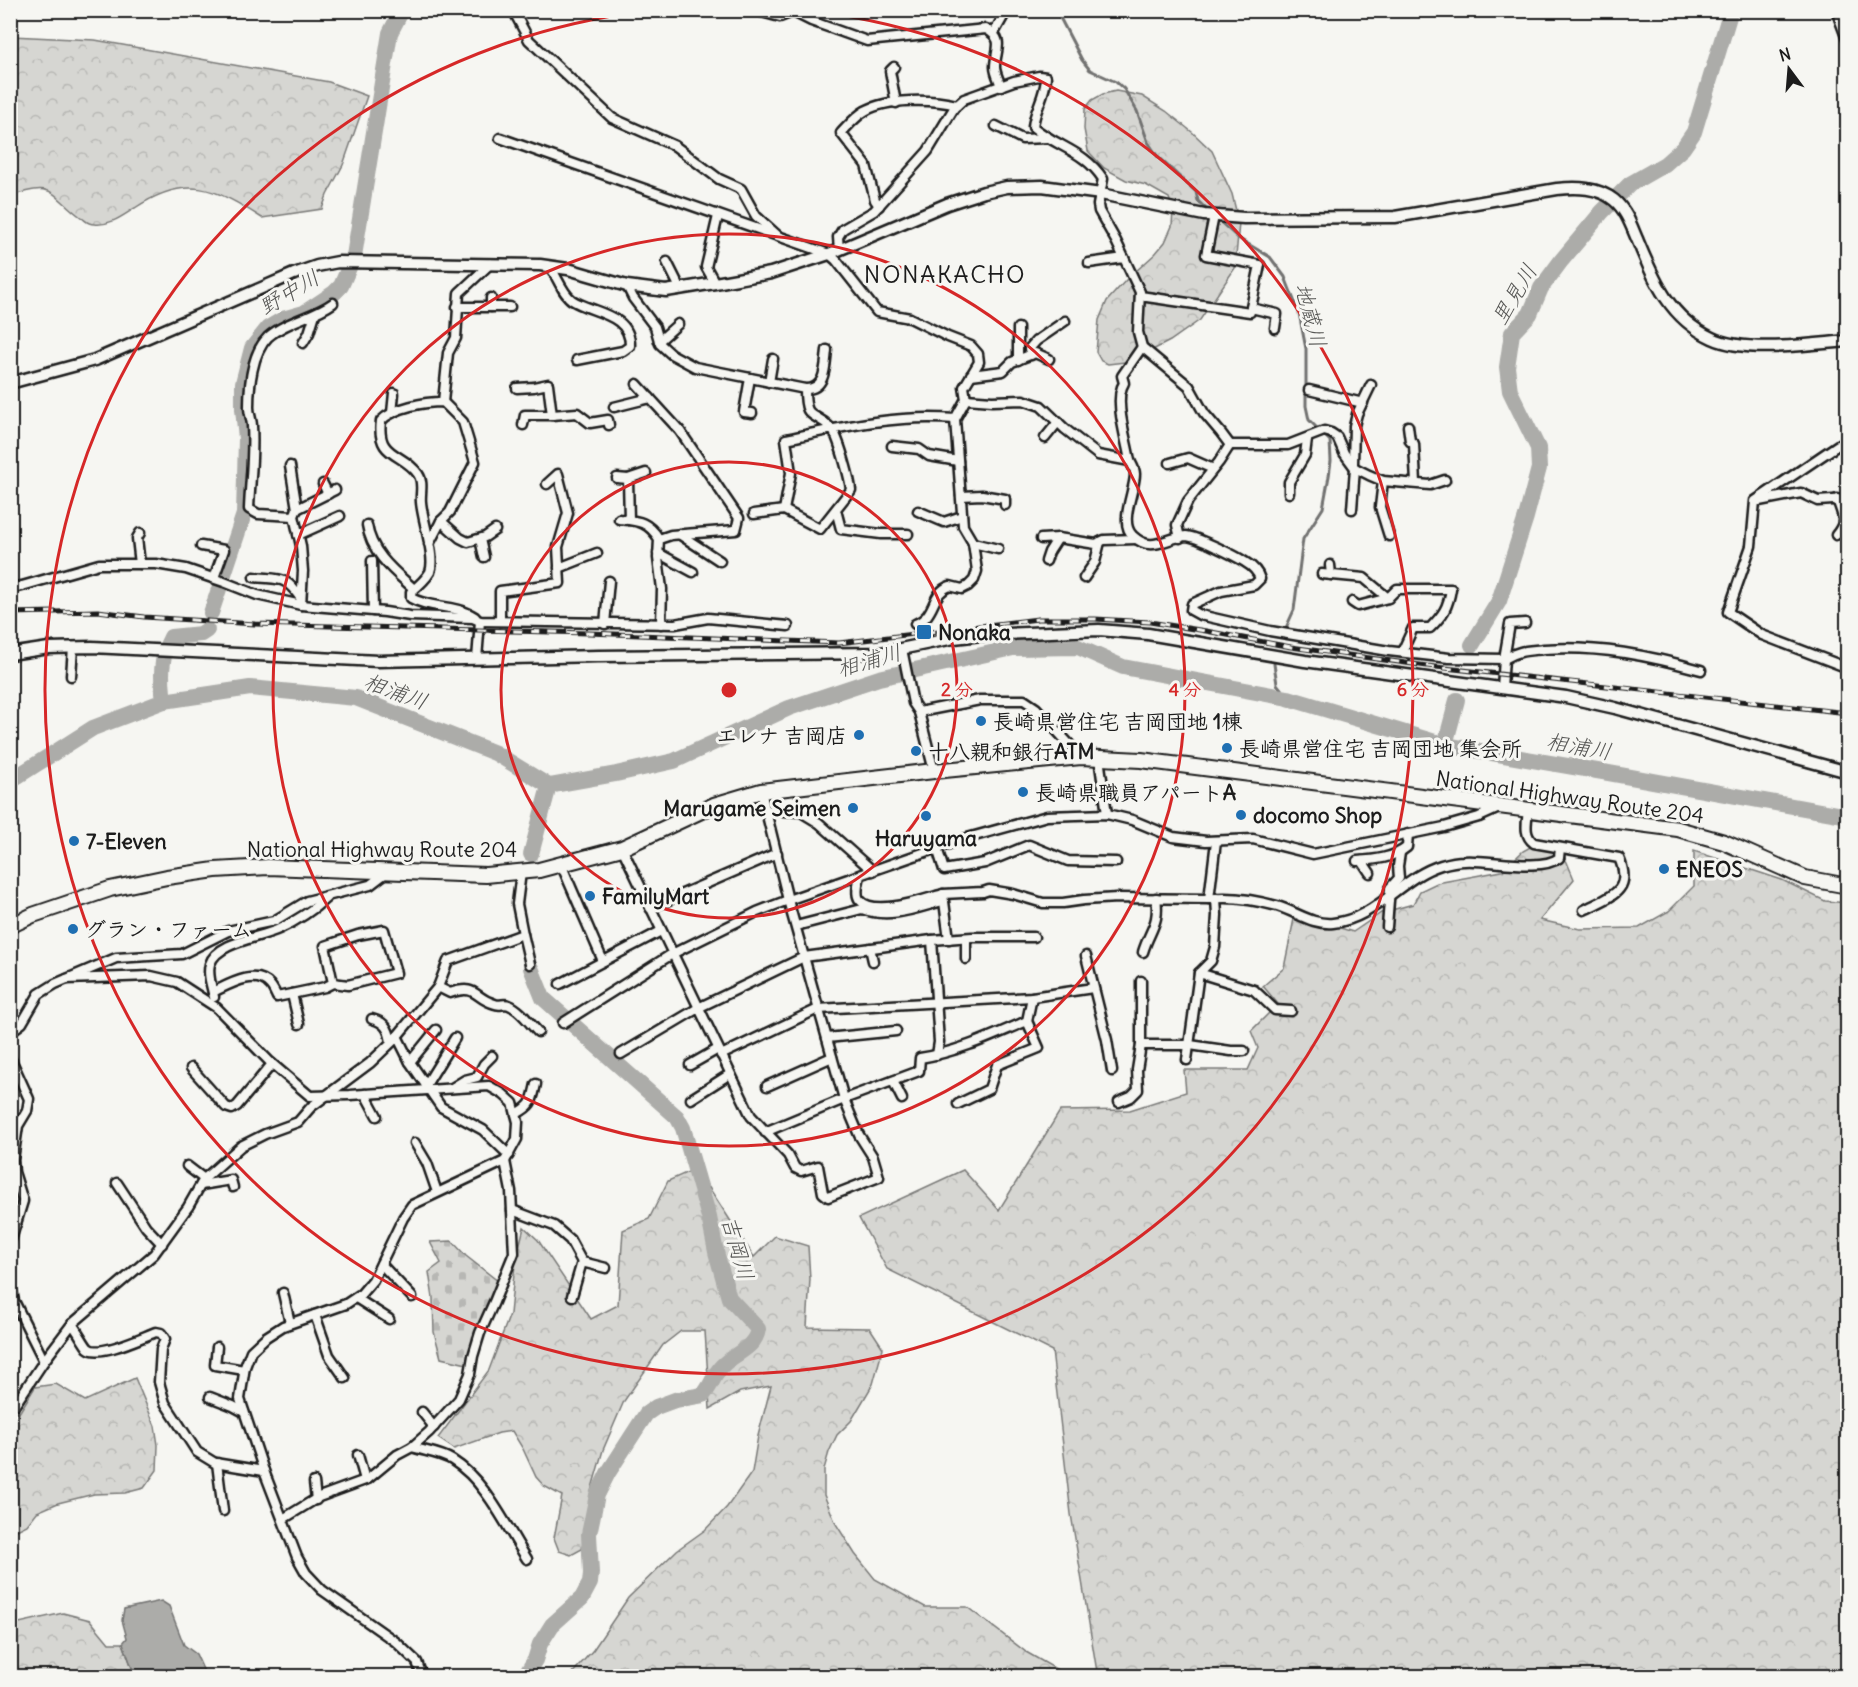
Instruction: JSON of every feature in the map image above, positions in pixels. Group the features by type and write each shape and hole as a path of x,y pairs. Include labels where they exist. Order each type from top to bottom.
{"highway":[{"name":"National Highway Route 204","path":"10,926 33,915 110,889 214,870 268,867 486,875 539,870 622,848 714,805 761,791 1081,757 1141,760 1678,829 1724,842 1805,878 1848,886"}],"street":[{"path":"513,10 529,40 612,118 675,146 719,180 741,189 756,216 782,239"},
{"path":"754,10 780,17 793,11 811,21 867,41 986,29 994,33 999,43 995,69 1001,86"},
{"path":"994,33 1007,10"},
{"path":"1836,10 1848,42"},
{"path":"894,67 890,71 896,103"},
{"path":"915,624 923,621 932,610 938,592 950,586 962,589 968,586 974,580 977,571 972,543 963,526 955,419 966,399 964,387 979,362 978,354 971,346 910,318 877,312 836,260 834,252 843,229 879,206 928,151 957,105 964,99 1001,86 1039,76 1046,77 1046,90 1033,127 1080,154 1097,169 1103,178 1099,211 1140,292 1138,332 1142,347 1189,386 1204,413 1230,446"},
{"path":"879,206 875,200 866,165 840,133 860,114 896,103 941,101 957,105"},
{"path":"996,126 1022,139 1049,138"},
{"path":"500,138 534,148 782,239 834,252"},
{"path":"10,383 94,360 317,266 338,262 540,265 568,269 627,286 666,291 771,273 834,252 947,204 984,192 1042,186 1101,194 1214,216 1244,218 1395,217 1557,189 1581,187 1612,198 1624,210 1654,281 1671,307 1690,326 1713,339 1744,346 1848,341"},
{"path":"715,283 706,267 718,216"},
{"path":"1140,296 1226,314 1250,312 1260,265 1206,255 1214,216"},
{"path":"1089,262 1124,258"},
{"path":"667,262 680,288"},
{"path":"443,402 448,353 456,338 459,293 490,264"},
{"path":"551,268 570,299 604,312 619,321 630,340 630,346 623,351 577,360"},
{"path":"627,286 633,298 655,327 660,344 671,354 695,367 813,390 819,387 822,380 827,350"},
{"path":"457,307 491,302 510,307"},
{"path":"323,484 331,492 296,512 258,514 249,509 252,425 249,410 252,376 258,353 267,338 333,303"},
{"path":"1251,308 1277,314 1275,328"},
{"path":"303,343 315,314"},
{"path":"1031,355 1029,349 1036,341 1065,321"},
{"path":"659,341 678,324"},
{"path":"1018,328 1018,360"},
{"path":"1136,539 1128,531 1126,522 1135,472 1130,461 1124,431 1120,389 1124,383 1122,376 1142,347"},
{"path":"971,375 1003,371 1012,363 1035,353 1049,359"},
{"path":"769,382 773,359"},
{"path":"750,378 744,412 752,413"},
{"path":"517,388 548,384 552,415"},
{"path":"637,384 680,431 739,518 736,530 679,534 659,539"},
{"path":"1352,509 1354,426 1357,414 1371,385"},
{"path":"754,514 784,510 820,529 851,490 850,479 833,429 809,414 805,404 805,389"},
{"path":"1309,390 1363,403"},
{"path":"392,413 394,393"},
{"path":"614,408 650,398"},
{"path":"966,399 1023,400 1041,406 1098,455 1130,461"},
{"path":"429,544 441,521 450,512 475,462 463,422 443,402 425,402 387,415 381,421 381,438 385,447 417,473 421,480 421,502 431,567 429,573 411,592 411,598 469,613 480,621"},
{"path":"523,424 525,415 577,413 590,423 608,420 609,425"},
{"path":"784,510 791,473 786,439 886,419 925,416 955,419"},
{"path":"585,431 586,420"},
{"path":"1045,438 1058,422"},
{"path":"1408,426 1410,441 1414,444 1416,483"},
{"path":"1230,446 1288,445 1324,431 1337,437 1344,453 1354,466 1383,481 1430,485 1445,480"},
{"path":"1289,493 1289,482 1305,455 1307,439"},
{"path":"1755,501 1838,445 1848,442"},
{"path":"892,446 905,451 920,449 929,456 958,460"},
{"path":"1180,538 1177,525 1188,501 1230,446"},
{"path":"1170,463 1188,458 1213,469"},
{"path":"290,466 303,571 301,602"},
{"path":"617,478 628,478 646,473"},
{"path":"500,621 500,591 560,583 558,548 568,513 558,474 547,484"},
{"path":"628,478 629,520"},
{"path":"1383,481 1380,507 1389,536"},
{"path":"1755,501 1802,493 1818,501 1848,499"},
{"path":"961,496 982,495 1005,499 1005,505"},
{"path":"1836,535 1843,527 1844,520 1837,499"},
{"path":"1755,501 1751,546 1728,612 1762,635 1848,668"},
{"path":"836,510 841,529 881,534 908,534"},
{"path":"918,511 944,522 962,516"},
{"path":"298,535 340,516"},
{"path":"619,519 641,522 653,529 659,539 658,553 662,589 661,624"},
{"path":"441,521 468,542 480,539 495,530"},
{"path":"367,525 368,534 376,550 387,565 414,589"},
{"path":"140,533 137,538 140,564"},
{"path":"679,534 720,561"},
{"path":"1041,539 1058,538 1096,544 1104,540 1136,539 1149,544 1161,544 1187,536 1212,545 1246,562 1258,573 1260,579 1254,585 1221,591 1192,604 1191,610 1200,615 1270,631 1449,658 1504,659 1515,652 1566,648 1632,653 1701,670"},
{"path":"1046,561 1058,538"},
{"path":"480,539 484,557"},
{"path":"1084,578 1095,562 1100,542"},
{"path":"972,543 998,549"},
{"path":"201,546 224,550 214,578"},
{"path":"559,568 597,553"},
{"path":"658,553 693,572"},
{"path":"372,561 373,611"},
{"path":"10,588 99,564 156,564 186,569 257,595 410,616 473,618 480,621 605,624 675,624 708,618 788,626"},
{"path":"1330,565 1327,574 1364,578 1388,598"},
{"path":"254,577 285,580 293,587 301,602"},
{"path":"605,624 609,581"},
{"path":"1352,602 1358,606 1388,598 1397,589 1453,588 1448,605 1437,621 1430,628 1413,628 1402,652"},
{"path":"1502,688 1510,624 1520,620"},
{"path":"477,659 480,621"},
{"path":"10,654 49,648 92,646 378,661 881,653 954,638 981,635 1099,630 1148,634 1305,661 1566,696 1848,772"},
{"path":"71,676 73,647"},
{"path":"902,649 913,703 919,712 934,771"},
{"path":"919,712 980,700 1024,700 1036,708 1081,757"},
{"path":"1099,758 1107,814"},
{"path":"622,848 751,1116 788,1155 795,1168 801,1171 818,1166 823,1193 828,1197 879,1177 873,1157 859,1135 844,1099 788,900 761,791"},
{"path":"563,1023 672,954 757,912 960,840 1047,816 1107,814 1132,820 1173,837 1206,841 1253,839 1313,855 1462,822 1503,807"},
{"path":"766,810 801,812 819,823 873,871"},
{"path":"1528,810 1526,832 1534,843 1619,858 1624,868 1624,881 1617,893 1584,910"},
{"path":"1370,873 1359,861 1400,853 1407,847 1408,834"},
{"path":"1187,1060 1199,974 1211,961 1215,947 1217,915 1212,899 1216,841"},
{"path":"937,848 944,870 984,863 1029,845 1068,861 1116,862"},
{"path":"860,875 857,893 859,899 866,904 895,907 915,898 941,898 989,890 1013,894 1042,903 1117,898 1212,899 1225,897 1276,906 1317,924 1351,920 1367,913 1415,877 1439,866 1463,861 1552,863 1559,858 1560,848"},
{"path":"650,908 777,853"},
{"path":"1388,927 1390,888 1399,878 1400,853"},
{"path":"561,864 603,961"},
{"path":"10,1032 22,1023 39,994 55,984 116,958 182,954 228,931 274,921 307,902 370,885 390,870"},
{"path":"521,872 517,904 530,964"},
{"path":"217,1008 209,972 210,963 226,947 278,930 314,909 326,897"},
{"path":"796,926 862,909 882,914 909,910 941,898"},
{"path":"941,898 949,939"},
{"path":"1143,952 1157,920 1156,898"},
{"path":"213,992 241,978 248,978 265,980 271,985 277,997 325,987 333,983 348,986 396,973 384,930 358,935 325,946 333,983"},
{"path":"560,984 661,931"},
{"path":"10,1412 72,1324 154,1254 188,1208 202,1182 241,1146 298,1122 324,1096 370,1063 394,1039 438,987 448,961 523,934"},
{"path":"621,1054 700,1007 804,957 932,940 1034,937"},
{"path":"966,938 966,959"},
{"path":"932,940 939,1042 937,1055"},
{"path":"870,948 873,962"},
{"path":"1086,956 1107,1040 1112,1071"},
{"path":"1199,974 1254,990 1275,1010 1291,1011"},
{"path":"67,979 151,976 177,982 217,1008 272,1064 310,1096 365,1094 428,1087 452,1089 489,1086 513,1103 518,1122 516,1138 507,1158 514,1253 480,1333 470,1374 459,1399 412,1447 365,1480 316,1500 283,1519"},
{"path":"1119,1102 1131,1097 1137,1090 1141,1045 1141,981"},
{"path":"438,987 450,993 464,989 495,1004 509,1005 538,1032"},
{"path":"690,1065 819,1009 1032,997 1093,988"},
{"path":"292,994 299,1024"},
{"path":"958,1104 989,1089 997,1065 1039,1048 1027,1021 1032,997"},
{"path":"372,1019 386,1025 441,1107 483,1130 507,1158"},
{"path":"765,1132 919,1071 920,1058 971,1045 1027,1021"},
{"path":"827,1038 896,1031"},
{"path":"410,1062 431,1033"},
{"path":"428,1087 455,1038"},
{"path":"1141,1045 1190,1045 1244,1051"},
{"path":"452,1089 465,1080 477,1077 484,1064 492,1056"},
{"path":"10,1057 29,1099 27,1111 18,1126 13,1160 13,1178 23,1200 10,1243"},
{"path":"766,1086 832,1057"},
{"path":"191,1068 226,1107 232,1109 272,1064"},
{"path":"691,1099 730,1074"},
{"path":"893,1081 902,1099"},
{"path":"516,1114 529,1107 536,1084"},
{"path":"365,1094 377,1116"},
{"path":"415,1143 427,1163 437,1192"},
{"path":"422,1677 417,1662 396,1642 322,1590 306,1573 297,1557 264,1471 240,1399 244,1370 251,1351 266,1337 290,1323 346,1304 356,1298 373,1280 403,1218 412,1205 507,1158"},
{"path":"187,1166 202,1182"},
{"path":"202,1182 231,1180 233,1187"},
{"path":"117,1183 146,1227 162,1244"},
{"path":"512,1210 554,1226 570,1240 582,1262 572,1296"},
{"path":"582,1262 606,1268"},
{"path":"381,1264 412,1297"},
{"path":"10,1281 14,1301 44,1361"},
{"path":"283,1293 290,1323"},
{"path":"356,1298 389,1319"},
{"path":"315,1315 329,1355 345,1378"},
{"path":"72,1324 93,1351 108,1350 156,1332 161,1333 165,1339 161,1349 159,1382 165,1403 197,1452 216,1463 264,1471"},
{"path":"216,1347 215,1365 244,1370"},
{"path":"210,1397 244,1412"},
{"path":"422,1412 434,1427"},
{"path":"412,1447 451,1459 475,1480 494,1503 527,1559"},
{"path":"358,1455 365,1480"},
{"path":"216,1463 223,1511"},
{"path":"314,1482 316,1500"}],"green space":[{"path":"11,36 95,40 329,82 367,96 343,165 322,209 262,218 214,192 185,188 153,197 111,222 92,224 51,192 37,189 11,196"},
{"path":"1116,91 1142,96 1166,111 1212,151 1232,194 1239,223 1235,268 1200,320 1170,341 1141,356 1125,362 1108,364 1101,361 1096,352 1099,320 1107,301 1165,242 1172,226 1173,210 1169,198 1146,185 1126,180 1104,168 1088,151 1084,129 1085,109 1092,100"},
{"path":"1541,841 1561,848 1574,879 1540,920 1580,929 1639,928 1669,911 1694,886 1694,851 1782,880 1825,901 1847,903 1847,1676 1095,1676 1097,1672 1071,1514 1052,1351 887,1269 859,1218 963,1170 999,1210 1060,1111 1130,1110 1186,1092 1184,1070 1248,1070 1258,1048 1251,1031 1278,1004 1263,986 1284,968 1295,914 1353,932 1381,913 1413,904 1420,891 1437,883 1502,871 1523,851"},
{"path":"688,1172 708,1186 754,1257 775,1236 808,1246 810,1279 807,1327 870,1328 883,1348 873,1384 851,1421 837,1435 824,1469 824,1495 836,1524 855,1554 875,1579 925,1607 967,1607 1026,1652 1068,1676 570,1676 593,1650 628,1598 677,1550 705,1530 727,1507 752,1472 758,1436 771,1386 740,1392 710,1409 705,1331 681,1331 663,1345 624,1401 603,1450 590,1495 590,1526 582,1549 571,1555 559,1551 554,1538 562,1496 544,1486 536,1477 512,1431 499,1433 454,1449 438,1438 489,1370 510,1314 515,1264 524,1227 538,1240 591,1319 618,1305 623,1230 649,1219 668,1181"},
{"path":"452,1241 466,1256 499,1282 480,1322 467,1364 441,1358 434,1332 433,1298 429,1272 441,1263 430,1242"},
{"path":"135,1378 155,1426 158,1445 157,1470 144,1488 125,1493 94,1494 58,1503 37,1512 27,1525 11,1533 11,1422 35,1387 56,1384 85,1401"},
{"path":"63,1613 90,1620 109,1643 123,1643 135,1676 11,1676 10,1625"}],"shaded area":[{"path":"161,1601 169,1606 184,1645 196,1654 206,1676 135,1676 123,1643 127,1638 122,1620 124,1609"}],"waterway":[{"name":"野中川","path":"211,613 244,514 246,439 243,383 252,348 268,328 283,319 304,313 341,286 354,256 390,33 402,10"},
{"name":"地蔵川","path":"1056,10 1082,60 1090,70 1116,82 1124,89 1137,111 1148,142 1158,157 1196,192 1198,201 1210,213"},
{"name":"里見川","path":"1472,645 1499,601 1539,468 1538,448 1510,391 1507,367 1512,333 1530,314 1541,288 1561,261 1602,212 1630,184 1665,164 1683,148 1694,132 1731,10"},
{"name":"地蔵川","path":"1217,219 1238,238 1270,257 1285,277 1299,313 1306,349 1306,406 1309,420 1330,441 1331,461 1323,508 1303,539 1294,610 1285,630"},
{"name":"野中川","path":"164,701 162,668 171,637 201,634 207,630"},
{"name":"相浦川","path":"10,781 93,728 164,701 250,688 356,698 495,753 549,786 674,761 789,708 879,678 1013,648 1078,647 1123,667 1288,698 1445,745 1848,816"},
{"name":"地蔵川","path":"1274,664 1277,684 1288,698"},
{"name":"里見川","path":"1445,745 1457,700"},
{"name":"吉岡川","path":"531,854 549,786"},
{"name":"吉岡川","path":"525,1676 552,1625 582,1598 590,1583 589,1534 597,1495 608,1473 646,1414 656,1407 675,1400 703,1395 719,1369 753,1341 758,1329 729,1298 709,1217 683,1128 677,1117 543,998 531,968"}],"railway":[{"path":"10,613 98,611 144,617 255,624 589,633 839,643 1038,619 1095,619 1150,622 1291,647 1427,666 1848,713"}],"place":[{"name":"Nonaka","path":"924,632"},
{"name":"長崎県営住宅 吉岡団地 1棟","path":"981,721"},
{"name":"エレナ 吉岡店","path":"859,735"},
{"name":"長崎県営住宅 吉岡団地 集会所","path":"1227,748"},
{"name":"十八親和銀行ATM","path":"916,751"},
{"name":"長崎県職員アパートA","path":"1023,792"},
{"name":"Marugame Seimen","path":"853,808"},
{"name":"docomo Shop","path":"1241,815"},
{"name":"Haruyama","path":"926,816"},
{"name":"7-Eleven","path":"74,841"},
{"name":"ENEOS","path":"1664,869"},
{"name":"FamilyMart","path":"590,896"},
{"name":"グラン・ファーム","path":"73,929"}],"district":[{"name":"NONAKACHO","path":"945,274"}]}
